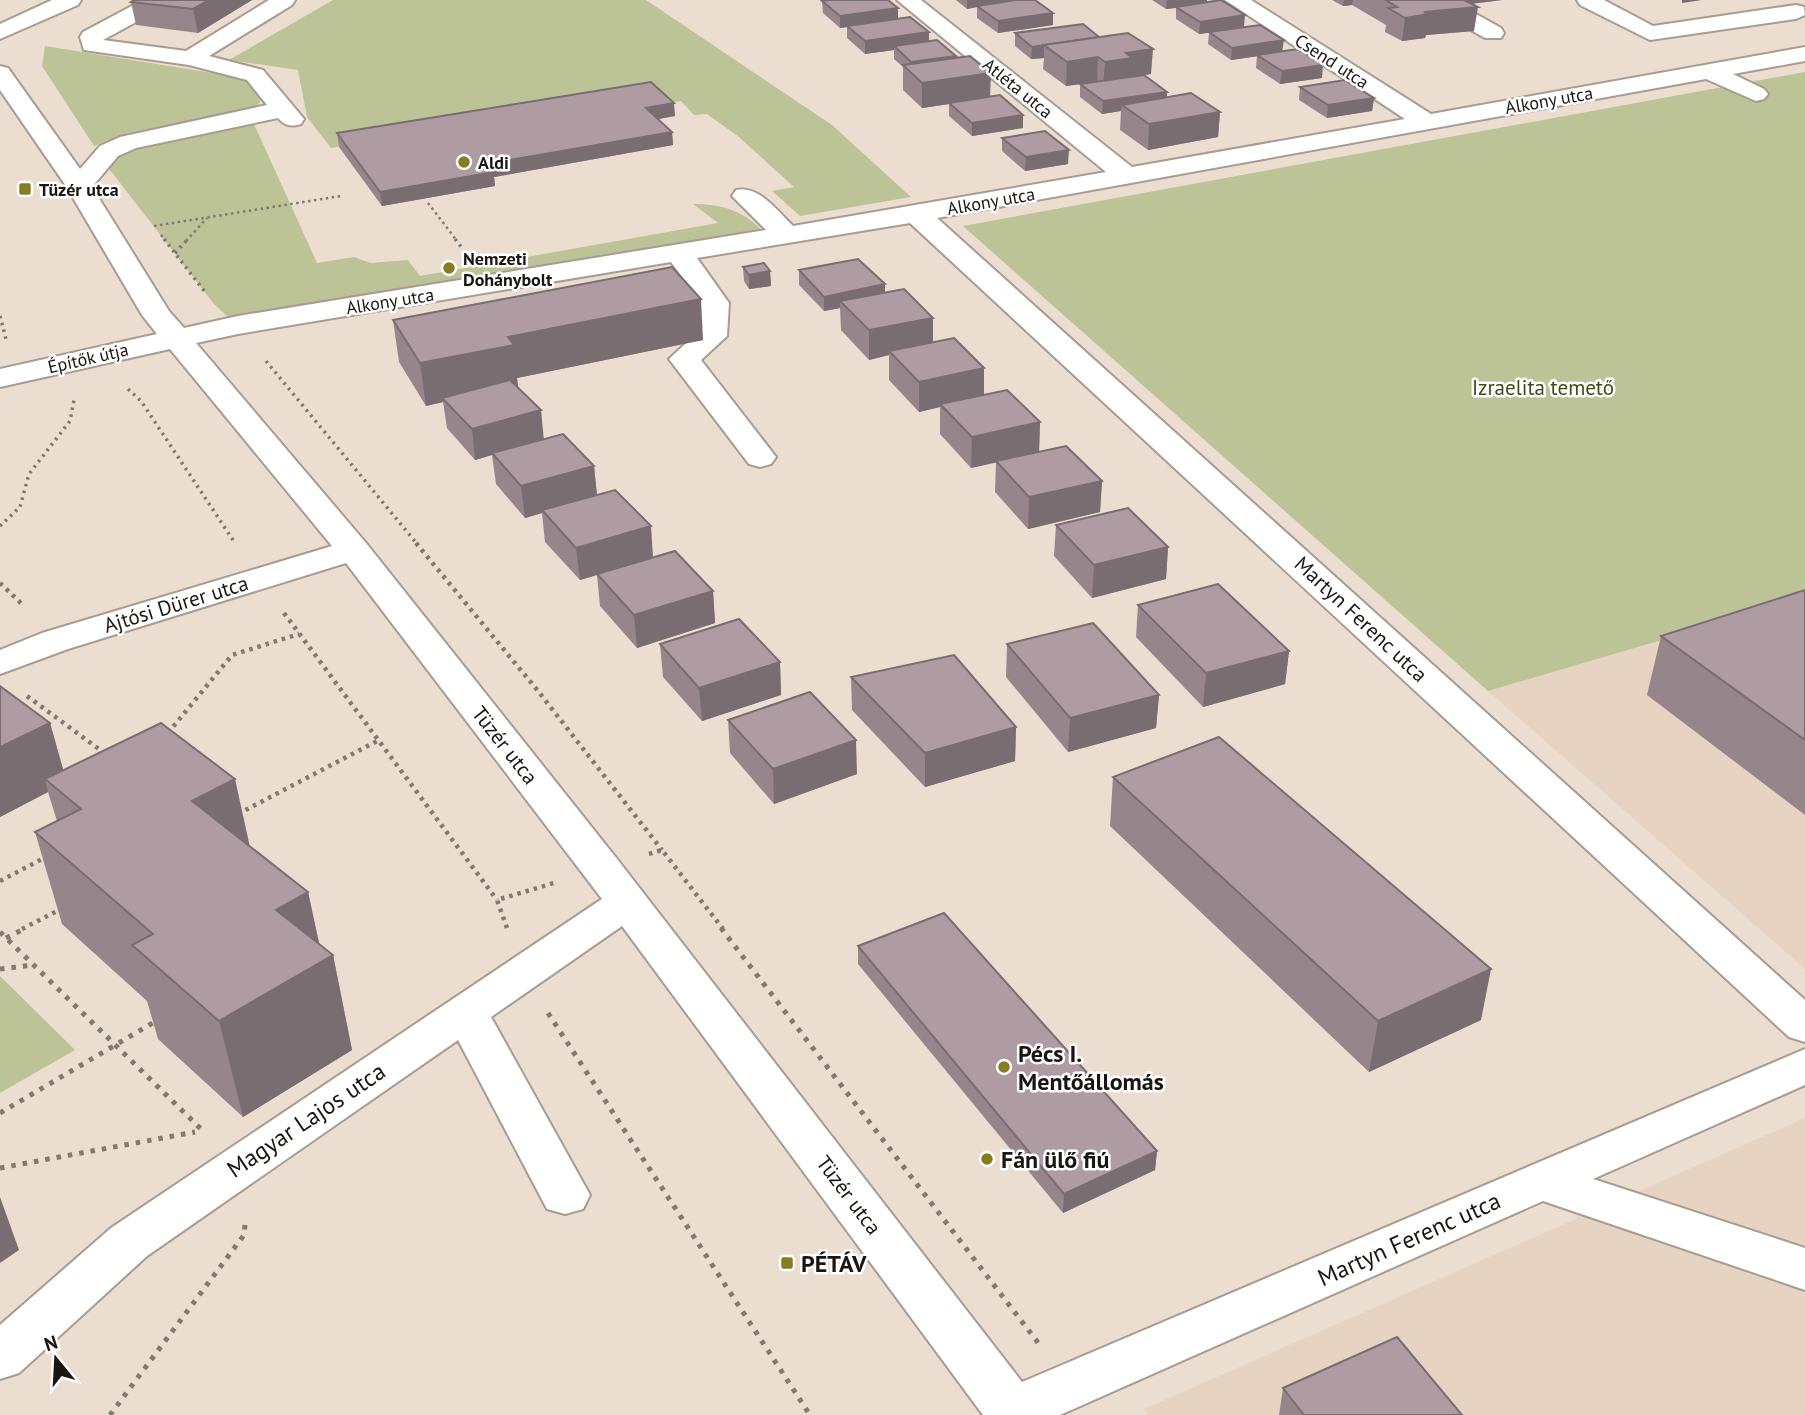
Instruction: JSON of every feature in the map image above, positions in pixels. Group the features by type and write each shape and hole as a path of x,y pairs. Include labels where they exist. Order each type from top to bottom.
{"street":[{"path":"0,32 70,0"},
{"path":"79,186 109,151 129,142 267,114 287,114 255,75 190,58 105,49 92,45 91,37 159,0"},
{"path":"190,58 284,0"},
{"name":"Atléta utca","path":"908,0 1127,176"},
{"name":"Csend utca","path":"1236,0 1427,122"},
{"path":"1435,0 1493,33"},
{"path":"1588,0 1650,33 1800,14"},
{"path":"1770,0 1800,14"},
{"name":"Alkony utca","path":"176,338 916,214 1805,54"},
{"path":"1709,71 1756,94"},
{"name":"Tüzér utca","path":"0,72 79,186 157,315 354,550 627,902 1014,1413"},
{"path":"745,196 787,235"},
{"name":"Martyn Ferenc utca","path":"916,214 1805,1026"},
{"path":"679,254 701,280 715,303 712,336 684,359 760,457"},
{"name":"Építők útja","path":"0,378 176,338"},
{"name":"Ajtósi Dürer utca","path":"0,663 55,641 354,550"},
{"name":"Magyar Lajos utca","path":"0,1357 129,1242 627,902"},
{"path":"465,1011 565,1195"},
{"name":"Martyn Ferenc utca","path":"1014,1413 1805,1066"},
{"path":"1541,1181 1805,1269"}],"path":[{"path":"154,226 341,196"},
{"path":"428,203 464,251"},
{"path":"175,253 208,218"},
{"path":"258,352 538,691 662,850"},
{"path":"95,356 108,380 119,381 141,401 259,578 497,900"},
{"path":"0,526 20,507 29,474 70,421 75,397"},
{"path":"0,583 30,612"},
{"path":"166,734 232,655 299,634"},
{"path":"21,692 111,758"},
{"path":"231,818 379,740"},
{"path":"0,881 58,851"},
{"path":"6,937 72,902"},
{"path":"0,932 238,1166"},
{"path":"0,969 35,965"},
{"path":"0,1113 164,1015"},
{"path":"0,1168 202,1131"}],"shaded area":[{"path":"1805,598 1805,969 1488,691"},
{"path":"1805,1118 1805,1415 1149,1415 1144,1409"}],"green space":[{"path":"333,0 646,0 832,125 911,197 800,216 772,191 794,187 739,137 707,114 694,115 681,101 663,104 652,94 331,148 307,117 298,70 229,60"},
{"path":"45,46 245,79 261,100 256,108 245,113 128,133 94,146 42,66"},
{"name":"Izraelita temető","path":"1805,72 1805,598 1488,691 963,226"},
{"path":"250,121 254,124 317,263 354,257 371,263 408,260 420,276 718,223 693,204 712,205 738,213 762,230 486,279 228,317 214,304 103,161 109,151"},
{"path":"0,976 75,1050 0,1093"}],"building":[{"path":"209,0 193,9 131,2"},
{"path":"888,0 898,8 840,16 822,1"},
{"path":"1035,0 1053,13 998,21 977,6"},
{"path":"1221,0 1245,15 1200,22 1176,7"},
{"path":"1386,0 1464,0 1478,7 1424,12 1429,14 1405,18 1388,8 1397,7"},
{"path":"910,17 929,32 865,41 847,26"},
{"path":"1083,24 1099,37 1032,47 1015,33"},
{"path":"1260,25 1284,40 1232,48 1209,32"},
{"path":"1128,33 1153,49 1126,53 1132,58 1105,62 1098,57 1067,62 1044,45"},
{"path":"937,40 956,56 911,62 894,46"},
{"path":"1298,49 1323,65 1282,71 1257,55"},
{"path":"970,56 991,73 922,83 903,65"},
{"path":"1144,75 1167,92 1103,101 1080,84"},
{"path":"1345,80 1374,98 1328,105 1300,87"},
{"name":"Aldi","path":"651,82 674,103 646,108 672,132 487,164 494,172 380,192 337,133"},
{"path":"1191,93 1220,112 1149,124 1122,105"},
{"path":"1000,95 1023,115 972,123 949,103"},
{"path":"1045,131 1069,150 1026,157 1002,138"},
{"path":"858,259 885,284 824,297 799,270"},
{"path":"764,263 770,271 749,275 743,267"},
{"path":"672,267 701,299 508,337 514,345 420,363 393,320"},
{"path":"904,289 933,318 869,330 840,301"},
{"path":"954,338 984,368 919,382 889,351"},
{"path":"510,380 541,410 472,429 442,398"},
{"path":"1007,390 1040,422 972,437 940,404"},
{"path":"563,434 594,466 521,486 492,453"},
{"path":"1066,446 1102,481 1029,497 996,461"},
{"path":"615,490 651,526 576,548 542,510"},
{"path":"1128,508 1168,547 1094,565 1056,525"},
{"path":"675,551 713,591 634,615 597,574"},
{"path":"1218,584 1289,651 1206,673 1138,605"},
{"path":"1805,590 1805,740 1661,636"},
{"path":"739,619 780,662 699,688 660,644"},
{"path":"1093,623 1159,695 1070,718 1007,644"},
{"path":"954,655 1016,727 925,753 851,677"},
{"path":"0,686 50,723 0,747"},
{"path":"810,692 856,740 773,769 728,720"},
{"path":"161,723 235,779 192,801 308,892 276,910 333,955 219,1021 132,945 153,934 35,832 81,809 45,779"},
{"path":"1219,737 1491,969 1378,1021 1113,777"},
{"name":"Pécs I. Mentőállomás","path":"944,913 1157,1151 1064,1194 858,946"},
{"path":"1397,1337 1462,1415 1304,1415 1283,1388"}],"place":[{"name":"Aldi","path":"464,162"},
{"name":"Tüzér utca","path":"25,189"},
{"name":"Nemzeti Dohánybolt","path":"449,268"},
{"name":"Pécs I. Mentőállomás","path":"1004,1067"},
{"name":"Fán ülő fiú","path":"987,1159"},
{"name":"PÉTÁV","path":"787,1263"}]}
